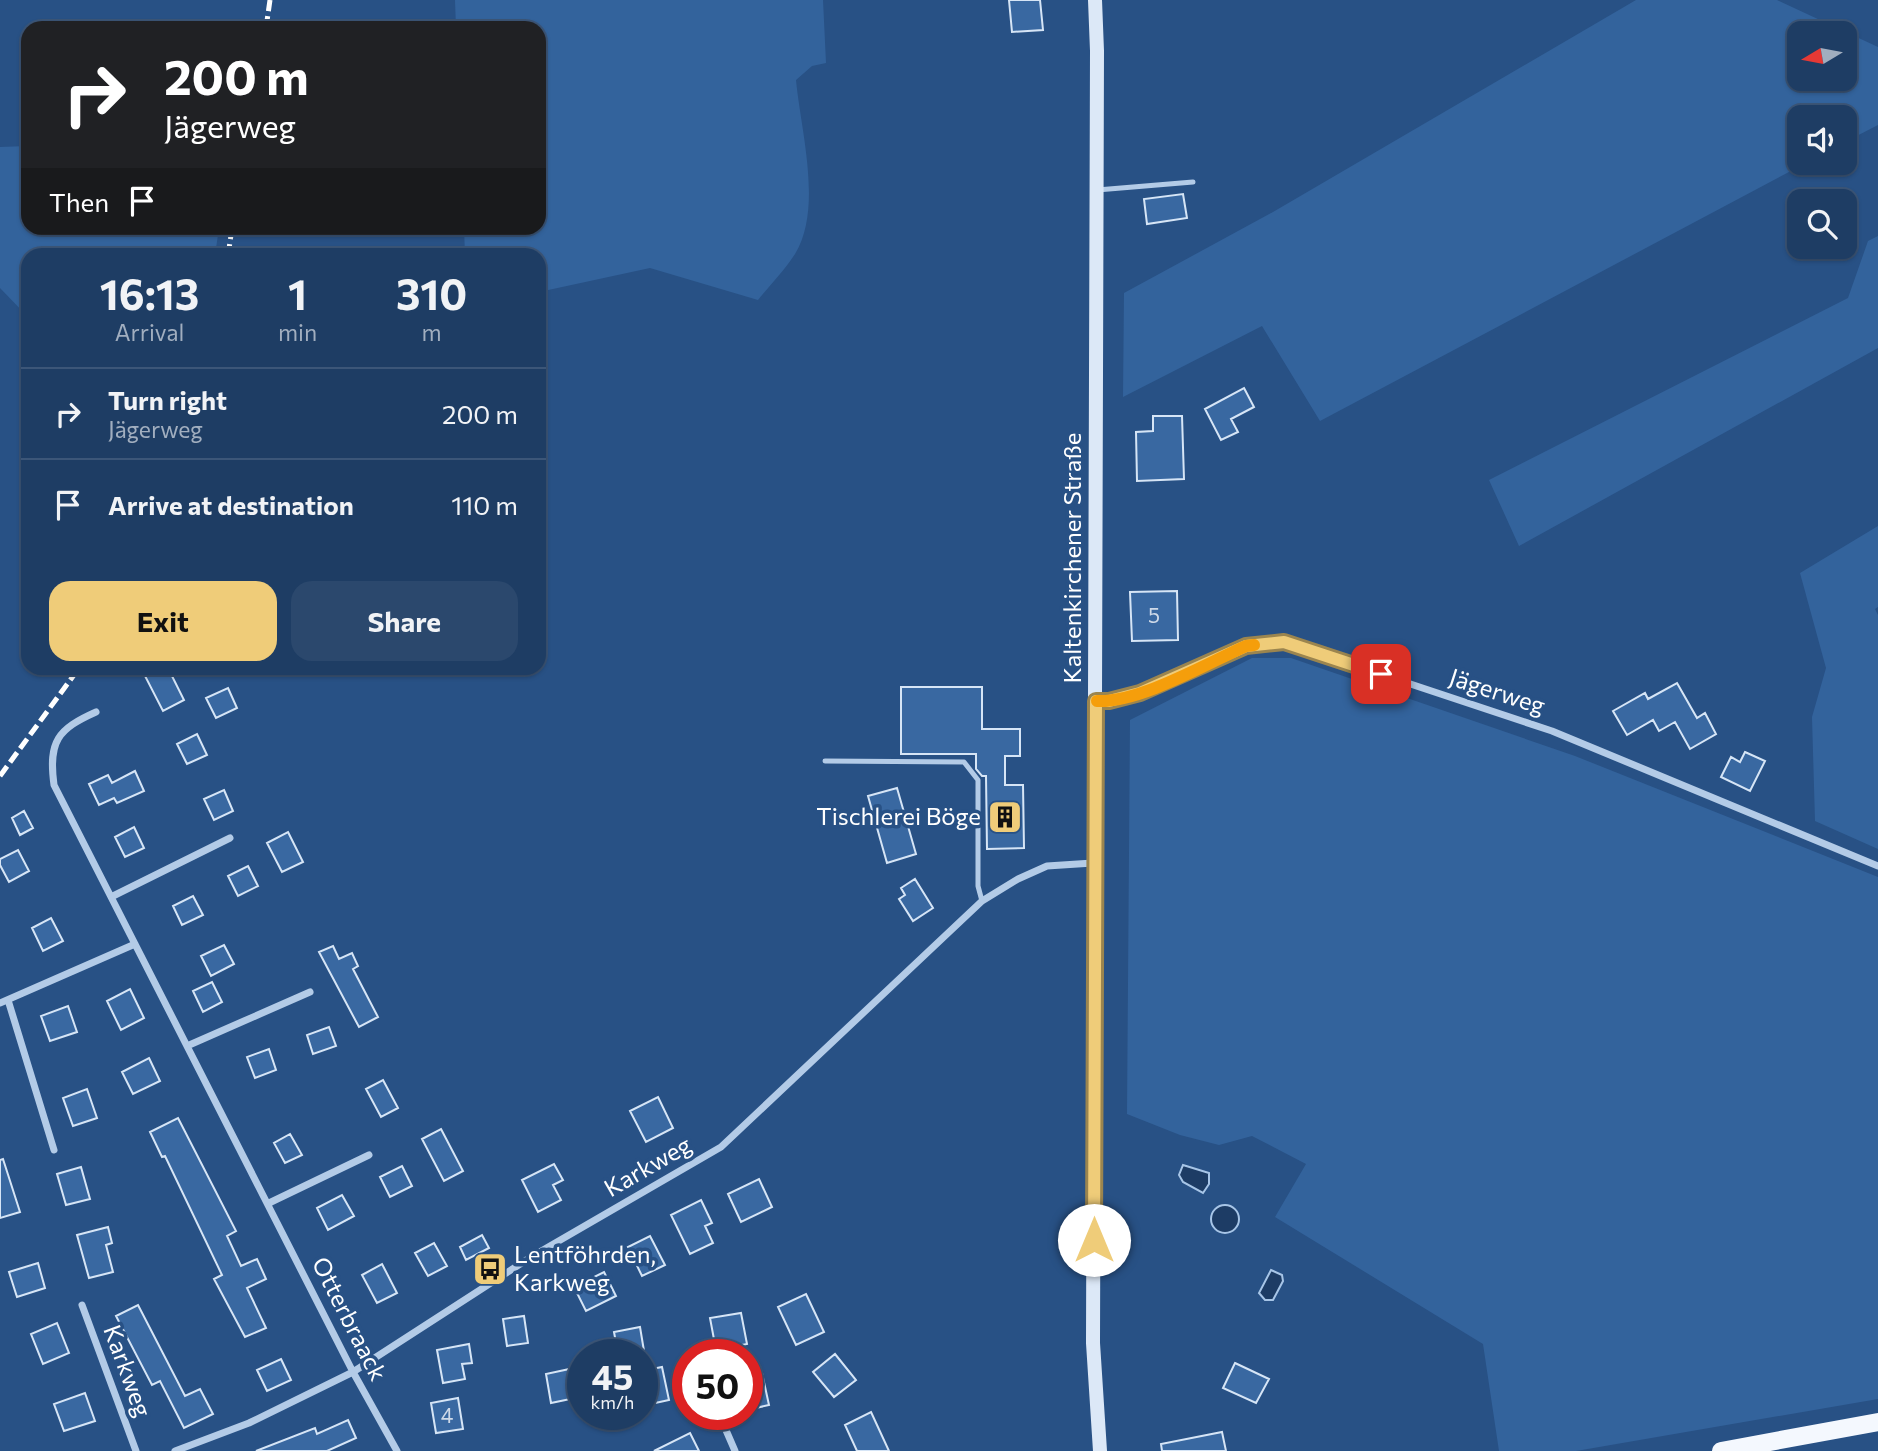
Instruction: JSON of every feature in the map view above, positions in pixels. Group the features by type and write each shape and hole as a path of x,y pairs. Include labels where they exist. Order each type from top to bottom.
{"main road":[{"name":"Kaltenkirchener Straße","path":"1095,0 1097,190 1093,1343 1100,1451"},
{"path":"1721,1451 1878,1422"}],"street":[{"name":"Jägerweg","path":"1096,701 1109,701 1140,693 1246,646 1284,642 1552,731 1878,866"},
{"name":"Otterbraack","path":"96,712 69,724 56,741 51,765 54,785 113,896 353,1372 397,1451"},
{"path":"113,896 230,838"},
{"name":"Karkweg","path":"175,1451 248,1423 353,1372 531,1257 721,1147 982,901 1018,879 1047,866 1093,863"},
{"path":"54,1150 4,1002 135,944"},
{"path":"187,1046 310,992"},
{"path":"269,1203 369,1155"},
{"name":"Karkweg","path":"82,1305 136,1451"},
{"path":"726,1430 735,1451"}],"lane":[{"path":"1097,190 1193,182"},
{"path":"825,761 964,762 978,780 978,887 982,901"}],"shaded area":[{"path":"455,0 823,0 826,63 812,66 796,80 809,192 808,215 803,235 791,260 758,300 650,268 546,290 546,248 465,248 464,235 546,235 546,21 456,21"},
{"path":"1636,0 1777,0 1822,21 1787,21 1787,91 1857,91 1857,37 1878,47 1878,125 1857,136 1857,105 1787,105 1787,173 1320,421 1262,326 1123,397 1124,293 1273,212"},
{"path":"21,146 21,235 218,235 216,248 21,248 21,310 0,288 0,147"},
{"path":"1878,236 1878,348 1519,546 1489,480 1848,298 1868,241"},
{"path":"1878,526 1878,607 1875,609 1878,615 1878,849 1815,821 1812,717 1826,668 1800,573"},
{"path":"1252,658 1291,658 1575,756 1878,877 1878,1399 1576,1451 1499,1451 1483,1344 1275,1217 1306,1164 1252,1136 1219,1145 1180,1135 1127,1114 1130,720"},
{"path":"1183,1165 1209,1173 1209,1184 1203,1193 1183,1182 1179,1175"},
{"path":"1225,1205 1235,1209 1239,1219 1235,1229 1225,1233 1215,1229 1211,1219 1215,1209"},
{"path":"1271,1270 1282,1275 1283,1281 1273,1300 1265,1300 1259,1293"}],"building":[{"path":"1009,0 1040,0 1043,30 1012,32"},
{"path":"1183,194 1187,218 1147,224 1144,199"},
{"path":"1244,388 1254,407 1231,419 1238,432 1221,440 1205,409"},
{"path":"1153,416 1182,416 1184,479 1137,481 1136,432 1153,431"},
{"path":"1177,591 1178,640 1132,641 1130,592"},
{"path":"145,675 172,675 184,700 163,711"},
{"path":"1677,683 1697,718 1705,713 1716,734 1690,749 1675,722 1659,731 1653,720 1627,735 1613,711 1645,693 1648,699"},
{"path":"901,687 982,687 982,729 1020,729 1020,756 1005,756 1005,785 1023,785 1024,848 987,849 986,776 982,776 976,769 976,754 901,754"},
{"path":"228,688 237,708 216,718 206,698"},
{"path":"197,734 207,755 187,764 177,744"},
{"path":"1745,752 1765,761 1750,791 1721,777 1731,757 1740,762"},
{"path":"135,771 144,791 117,803 114,798 99,805 89,784 108,775 112,783"},
{"path":"897,788 916,854 887,863 868,796"},
{"path":"224,790 233,811 214,820 204,799"},
{"path":"24,811 33,828 20,835 12,818"},
{"path":"134,827 144,848 125,857 115,837"},
{"path":"288,832 303,862 282,872 267,843"},
{"path":"18,850 29,871 9,882 0,865 0,859"},
{"path":"248,866 258,886 238,896 228,876"},
{"path":"915,879 933,908 913,921 899,899 905,895 901,888"},
{"path":"193,896 203,915 182,925 173,906"},
{"path":"51,918 63,941 43,951 32,928"},
{"path":"224,945 234,964 211,976 201,956"},
{"path":"333,946 339,959 352,953 358,966 353,969 378,1017 359,1027 319,952"},
{"path":"212,982 222,1002 203,1012 193,991"},
{"path":"130,989 144,1018 121,1030 107,1001"},
{"path":"68,1006 77,1032 50,1041 41,1016"},
{"path":"329,1027 336,1046 313,1054 307,1035"},
{"path":"269,1049 276,1070 255,1078 247,1057"},
{"path":"149,1058 160,1081 133,1094 122,1072"},
{"path":"383,1080 398,1108 381,1117 366,1089"},
{"path":"87,1089 97,1118 73,1126 63,1098"},
{"path":"658,1097 673,1128 646,1142 630,1111"},
{"path":"178,1118 236,1231 227,1236 241,1266 257,1259 266,1279 247,1288 266,1328 245,1337 214,1279 222,1275 165,1156 162,1157 150,1132"},
{"path":"441,1129 463,1171 444,1181 422,1139"},
{"path":"290,1134 302,1155 285,1163 274,1143"},
{"path":"3,1159 20,1212 0,1218 0,1160"},
{"path":"554,1164 563,1180 553,1185 561,1200 538,1212 522,1180"},
{"path":"402,1166 412,1186 390,1197 380,1177"},
{"path":"81,1167 90,1199 66,1205 57,1174"},
{"path":"759,1179 772,1207 741,1222 728,1194"},
{"path":"342,1195 354,1216 328,1230 317,1208"},
{"path":"701,1200 712,1223 705,1226 713,1243 690,1254 671,1215"},
{"path":"108,1227 112,1243 106,1245 113,1272 89,1278 77,1235"},
{"path":"482,1235 489,1248 466,1260 460,1247"},
{"path":"650,1236 665,1265 642,1276 628,1247"},
{"path":"434,1243 447,1266 428,1276 415,1253"},
{"path":"38,1263 45,1288 17,1297 9,1272"},
{"path":"382,1264 397,1293 377,1303 362,1275"},
{"path":"604,1272 616,1296 586,1311 574,1287"},
{"path":"806,1294 824,1332 796,1345 778,1307"},
{"path":"138,1305 185,1396 200,1389 213,1414 184,1428 160,1381 152,1385 116,1316"},
{"path":"741,1313 746,1339 714,1339 710,1318"},
{"path":"524,1316 528,1343 507,1346 503,1319"},
{"path":"57,1323 69,1353 43,1364 31,1334"},
{"path":"640,1327 642,1339 615,1339 614,1332"},
{"path":"469,1344 472,1363 462,1364 465,1379 443,1383 437,1350"},
{"path":"835,1354 856,1380 834,1397 813,1372"},
{"path":"281,1359 291,1380 267,1391 257,1370"},
{"path":"1235,1363 1269,1379 1256,1403 1223,1388"},
{"path":"662,1367 669,1400 658,1402 658,1368"},
{"path":"567,1370 567,1400 551,1403 546,1374"},
{"path":"763,1378 769,1405 763,1406"},
{"path":"85,1393 95,1421 64,1431 54,1404"},
{"path":"458,1398 463,1429 436,1433 431,1403"},
{"path":"871,1412 889,1451 857,1451 845,1425"},
{"path":"348,1420 356,1438 327,1451 256,1451 315,1428 317,1434"},
{"path":"1222,1432 1226,1451 1162,1451 1161,1444"},
{"path":"690,1433 699,1451 654,1451"}],"railway":[{"path":"267,21 270,0"},
{"path":"229,248 231,235"},
{"path":"0,776 74,675"}],"slow traffic":[{"path":"1097,701 1121,699 1140,693 1246,646 1254,645"}],"place":[{"name":"Tischlerei Böge","path":"1005,817"},
{"name":"Lentföhrden, Karkweg","path":"490,1269"}],"route":[{"path":"1094,1240 1093,863 1096,701 1121,699 1140,693 1246,646 1284,642 1381,674"}]}
